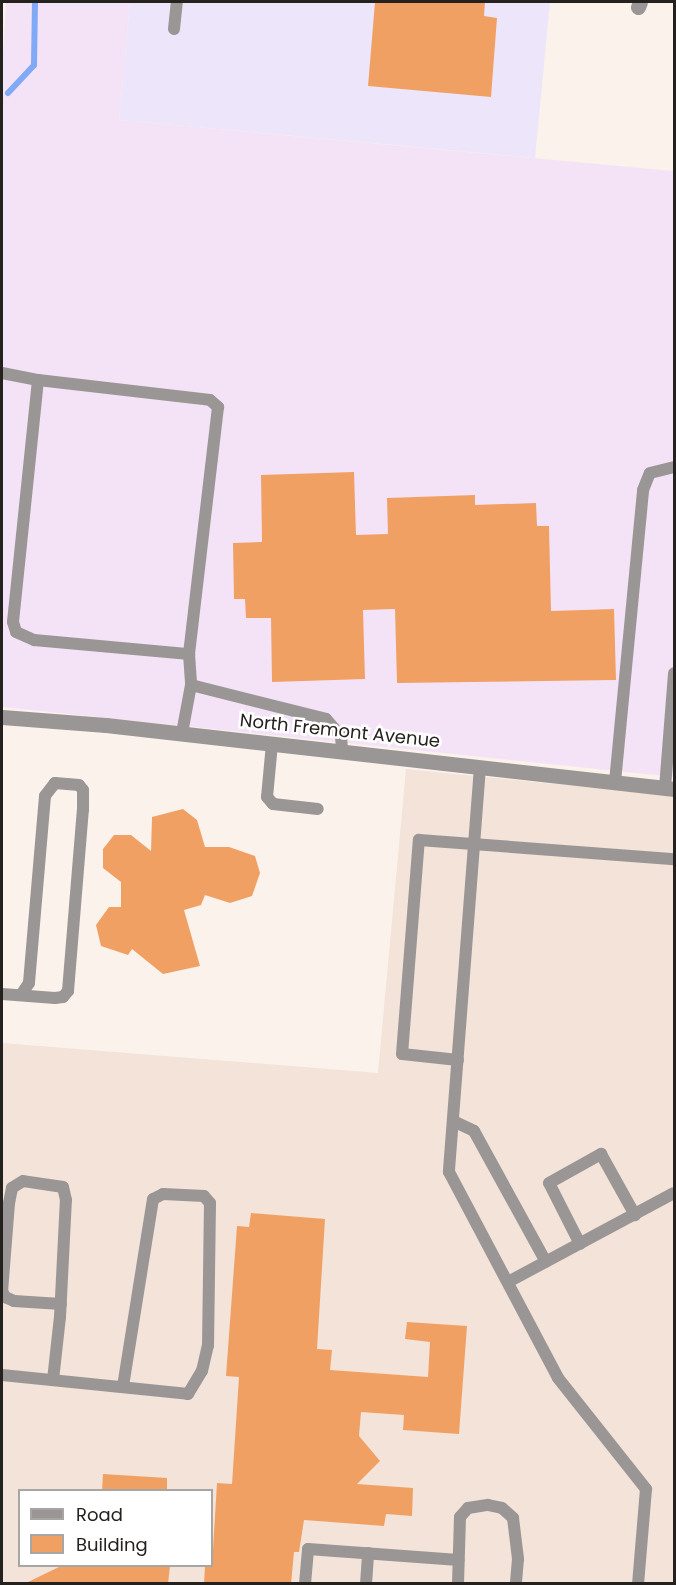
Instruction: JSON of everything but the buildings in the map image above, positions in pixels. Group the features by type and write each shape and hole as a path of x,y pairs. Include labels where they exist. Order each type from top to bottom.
{"street":[{"name":"North Fremont Avenue","path":"2,717 182,733 670,788"}],"lane":[{"path":"174,30 177,2"},
{"path":"2,373 38,380 210,400 218,407 189,654 191,686 182,733"},
{"path":"38,380 13,622 16,632 34,640 189,654"},
{"path":"615,782 643,489 650,473 675,467"},
{"path":"670,788 675,673"},
{"path":"191,686 326,720 340,736 342,751"},
{"path":"273,744 267,797 273,804 318,809"},
{"path":"480,767 449,1172 558,1378 646,1489 638,1584"},
{"path":"2,994 55,998 63,997 68,991 82,810 83,790 79,784 55,783 45,796 29,983 21,995"},
{"path":"458,1060 402,1054 419,840 675,859"},
{"path":"453,1121 474,1131 546,1262"},
{"path":"580,1244 549,1183 601,1154 634,1215"},
{"path":"53,1380 61,1304 66,1200 63,1187 23,1181 12,1188 9,1203 2,1291 5,1297 14,1300 61,1304"},
{"path":"508,1282 675,1193"},
{"path":"2,1375 188,1394 202,1371 208,1346 210,1203 204,1196 163,1194 153,1199 149,1212 123,1387"},
{"path":"458,1584 460,1517 468,1509 502,1508 513,1518 518,1559 516,1584"},
{"path":"305,1584 308,1549 459,1560"},
{"path":"366,1584 368,1552"}],"shaded area":[{"path":"6,2 130,2 119,120 674,171 674,777 2,707 2,72"},
{"path":"130,2 550,2 535,158 119,120"},
{"path":"406,769 674,796 674,1583 2,1583 2,1043 378,1073"}],"waterway":[{"path":"8,93 34,65 35,2"}]}
